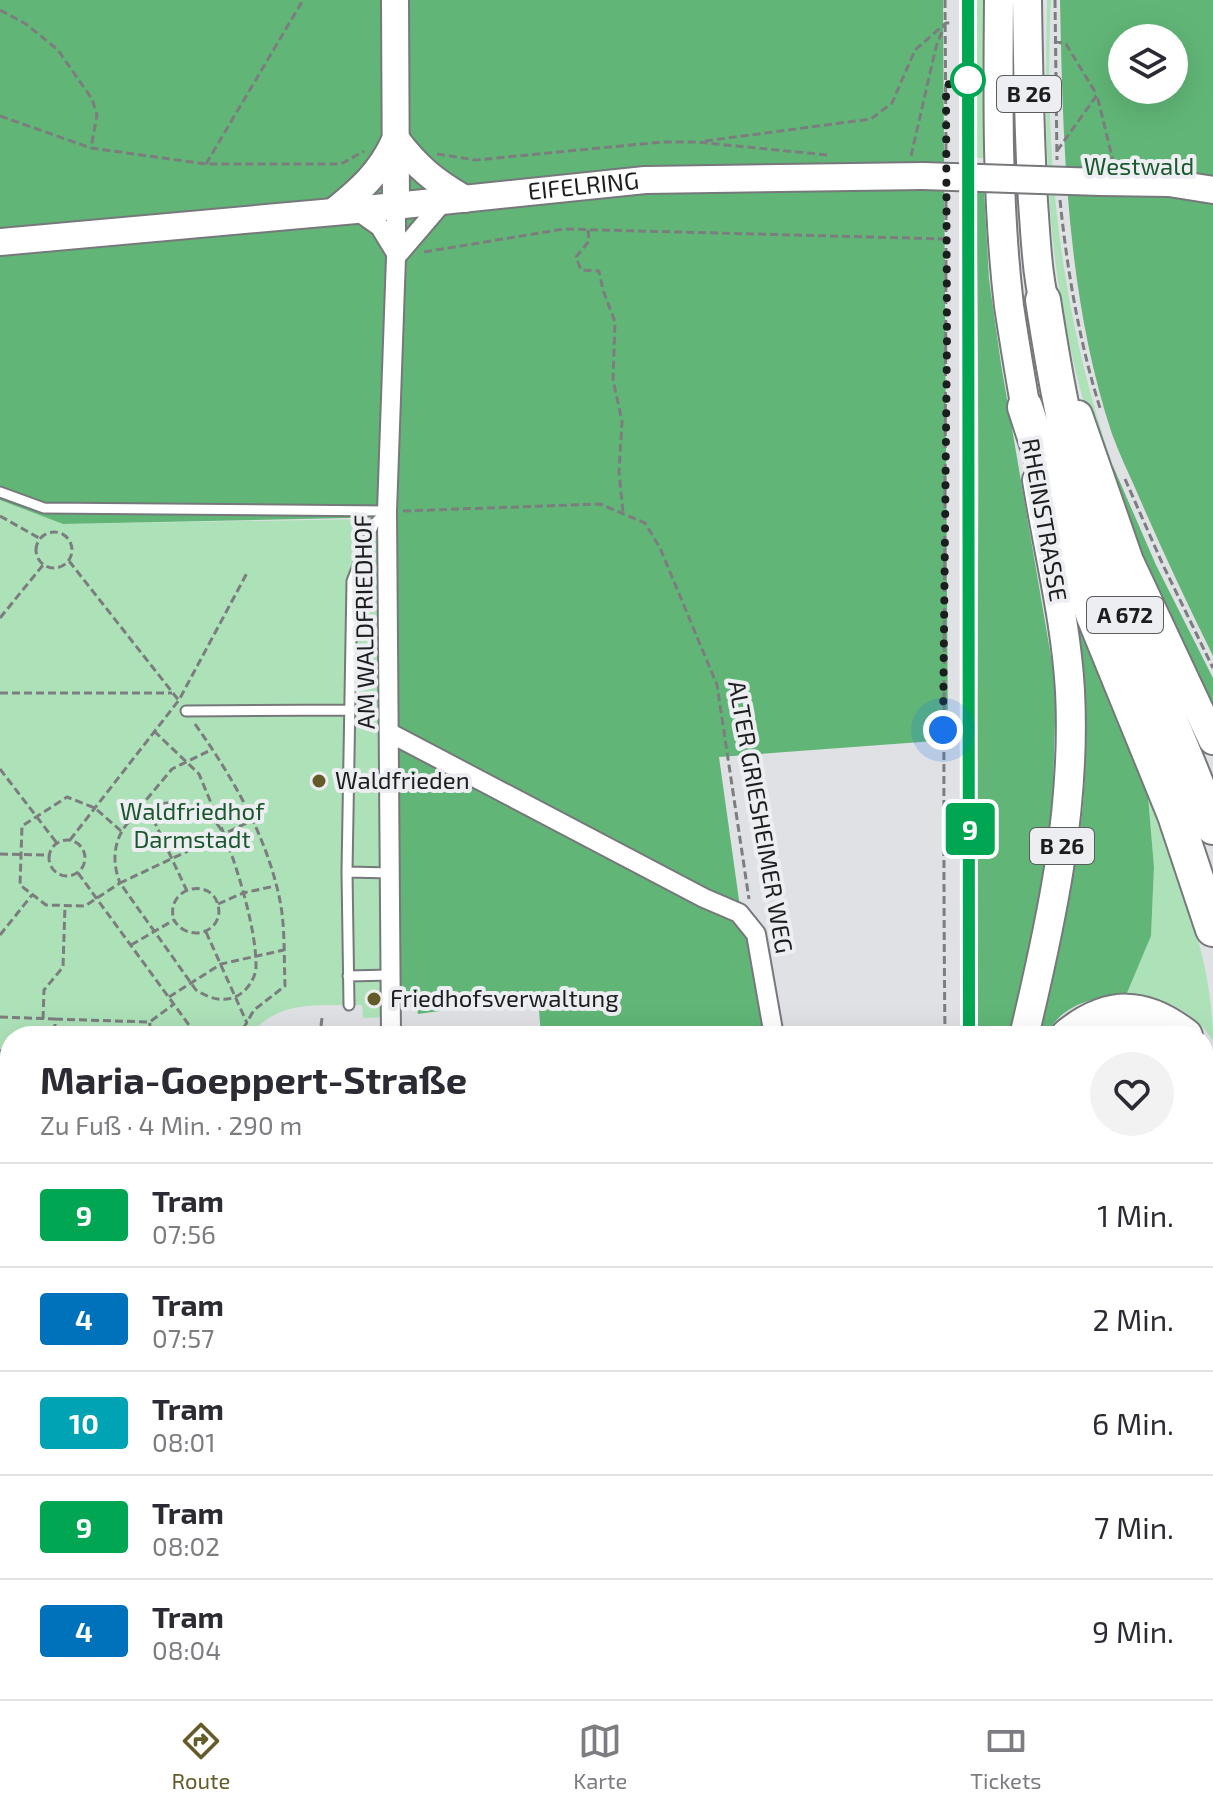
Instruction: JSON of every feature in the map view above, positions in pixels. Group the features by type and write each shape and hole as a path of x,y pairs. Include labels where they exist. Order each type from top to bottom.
{"highway":[{"name":"A 672","path":"1043,300 1058,399 1087,509 1130,628 1213,827"},
{"name":"A 672","path":"1025,407 1089,602 1175,815 1213,929"},
{"path":"1081,1026 1102,1015 1121,1011 1140,1012 1172,1026"}],"main road":[{"path":"395,0 396,206"},
{"name":"RHEINSTRASSE","path":"999,0 998,133 1009,305 1062,622 1070,690 1067,810 1057,888 1026,1026"},
{"name":"B 26","path":"1027,0 1030,155 1043,300 1089,450 1129,561 1213,740"},
{"path":"396,139 420,168 454,200"},
{"path":"344,211 385,163 396,139"},
{"name":"EIFELRING","path":"0,242 645,180 917,168 1101,182 1169,183 1213,179"},
{"name":"EIFELRING","path":"1169,183 1213,190"}],"street":[{"path":"344,211 380,227 396,257 454,200"},
{"name":"AM WALDFRIEDHOF","path":"391,1026 387,511 396,206"},
{"path":"390,733 704,898 739,913 756,934"},
{"name":"ALTER GRIESHEIMER WEG","path":"756,934 772,1026"}],"lane":[{"path":"0,492 44,508 387,511"},
{"path":"349,1005 347,872 352,581 374,524 387,511"},
{"path":"186,711 351,710"},
{"path":"347,872 391,873"},
{"path":"348,976 391,975"}],"path":[{"path":"206,164 303,0"},
{"path":"945,0 946,162"},
{"path":"1055,0 1057,163"},
{"path":"0,10 26,24 58,50 92,99 97,115 91,148"},
{"path":"917,168 936,47 946,23"},
{"path":"697,142 871,119 892,103 915,50 946,23 953,23"},
{"path":"1054,41 1066,44 1097,95 1115,168 1128,182"},
{"path":"1057,151 1097,95"},
{"path":"0,116 91,148 206,164 341,164 367,149"},
{"path":"436,154 476,160 662,142 697,142 840,156"},
{"path":"1059,189 1075,306 1090,378 1102,415"},
{"path":"945,1026 942,760 946,193"},
{"path":"396,257 564,229 946,239"},
{"path":"387,511 600,504 623,512 619,472 622,421 613,380 615,322 599,271 581,270 576,257 589,241 588,230"},
{"path":"1124,477 1213,668"},
{"name":"ALTER GRIESHEIMER WEG","path":"623,512 645,523 660,548 717,685 738,840 756,934"},
{"path":"0,516 39,538"},
{"path":"39,538 55,531 65,535 72,545 69,561 179,700 258,828 281,910 285,986 254,1010 245,1026"},
{"path":"39,538 36,555 43,565 54,568 69,561"},
{"path":"0,618 43,565"},
{"path":"70,840 81,846 85,863 78,873 67,877 52,871 49,855 57,843 70,840 179,700 247,573"},
{"path":"0,693 174,693"},
{"path":"154,731 187,763 199,774 224,834 243,893 256,968 252,980 237,996 225,1000 214,999 196,990 189,982 120,883 113,863 121,831 172,769 187,763 211,750"},
{"path":"0,769 57,843"},
{"path":"121,831 95,808 67,797 22,826 20,885 46,905 85,906 120,883 253,820"},
{"path":"126,824 156,803 168,802 185,804 213,820 224,834"},
{"path":"148,808 187,891"},
{"path":"0,854 49,855"},
{"path":"78,873 190,1026"},
{"path":"218,904 243,893 276,886"},
{"path":"201,889 211,894 218,904 219,917 213,927 205,931 189,934 179,928 174,920 175,900 187,891 201,889"},
{"path":"0,935 32,895"},
{"path":"43,1019 44,990 63,967 65,906"},
{"path":"131,945 174,920"},
{"path":"205,931 247,1023"},
{"path":"169,997 221,964 284,950"},
{"path":"0,1017 150,1022 174,1004"},
{"path":"321,1026 322,1018"},
{"path":"55,1019 55,1026"},
{"path":"150,1022 150,1026"}],"green space":[{"path":"0,0 943,0 948,740 719,757 739,900 768,1026 540,1026 538,997 418,1014 417,1008 394,1008 395,517 63,524 0,500"},
{"path":"972,0 985,0 984,158 972,158 972,137 977,133 977,17 972,17"},
{"path":"1047,0 1051,0 1050,118 1060,236 1080,352 1113,466 1104,470 1072,355 1057,277 1049,198 1046,119"},
{"name":"Westwald","path":"1060,0 1213,0 1213,656 1112,434 1085,328 1076,274 1066,164"},
{"path":"984,189 989,279 1001,364 1056,686 1053,791 1043,885 1012,1026 973,1026 978,507 976,190"},
{"path":"1113,466 1156,565 1213,678 1213,713 1181,650 1104,470"},
{"name":"Waldfriedhof Darmstadt","path":"0,500 63,524 369,519 380,528 387,1017 363,1018 362,1005 316,1005 273,1015 259,1026 0,1026"},
{"path":"1071,605 1148,796 1154,867 1151,936 1127,993 1080,1004 1060,1016 1051,1026 1038,1026 1078,848 1085,772 1081,685"},
{"path":"1148,796 1200,946 1212,1026 1201,1026 1176,1006 1127,993 1151,936 1154,867"}],"tram line":[{"path":"968,0 969,1026"},
{"name":"9","path":"968,0 969,1026"}],"place":[{"name":"Waldfrieden","path":"319,781"},
{"name":"Friedhofsverwaltung","path":"374,999"}],"route":[{"path":"943,730 946,85 968,80"}]}
